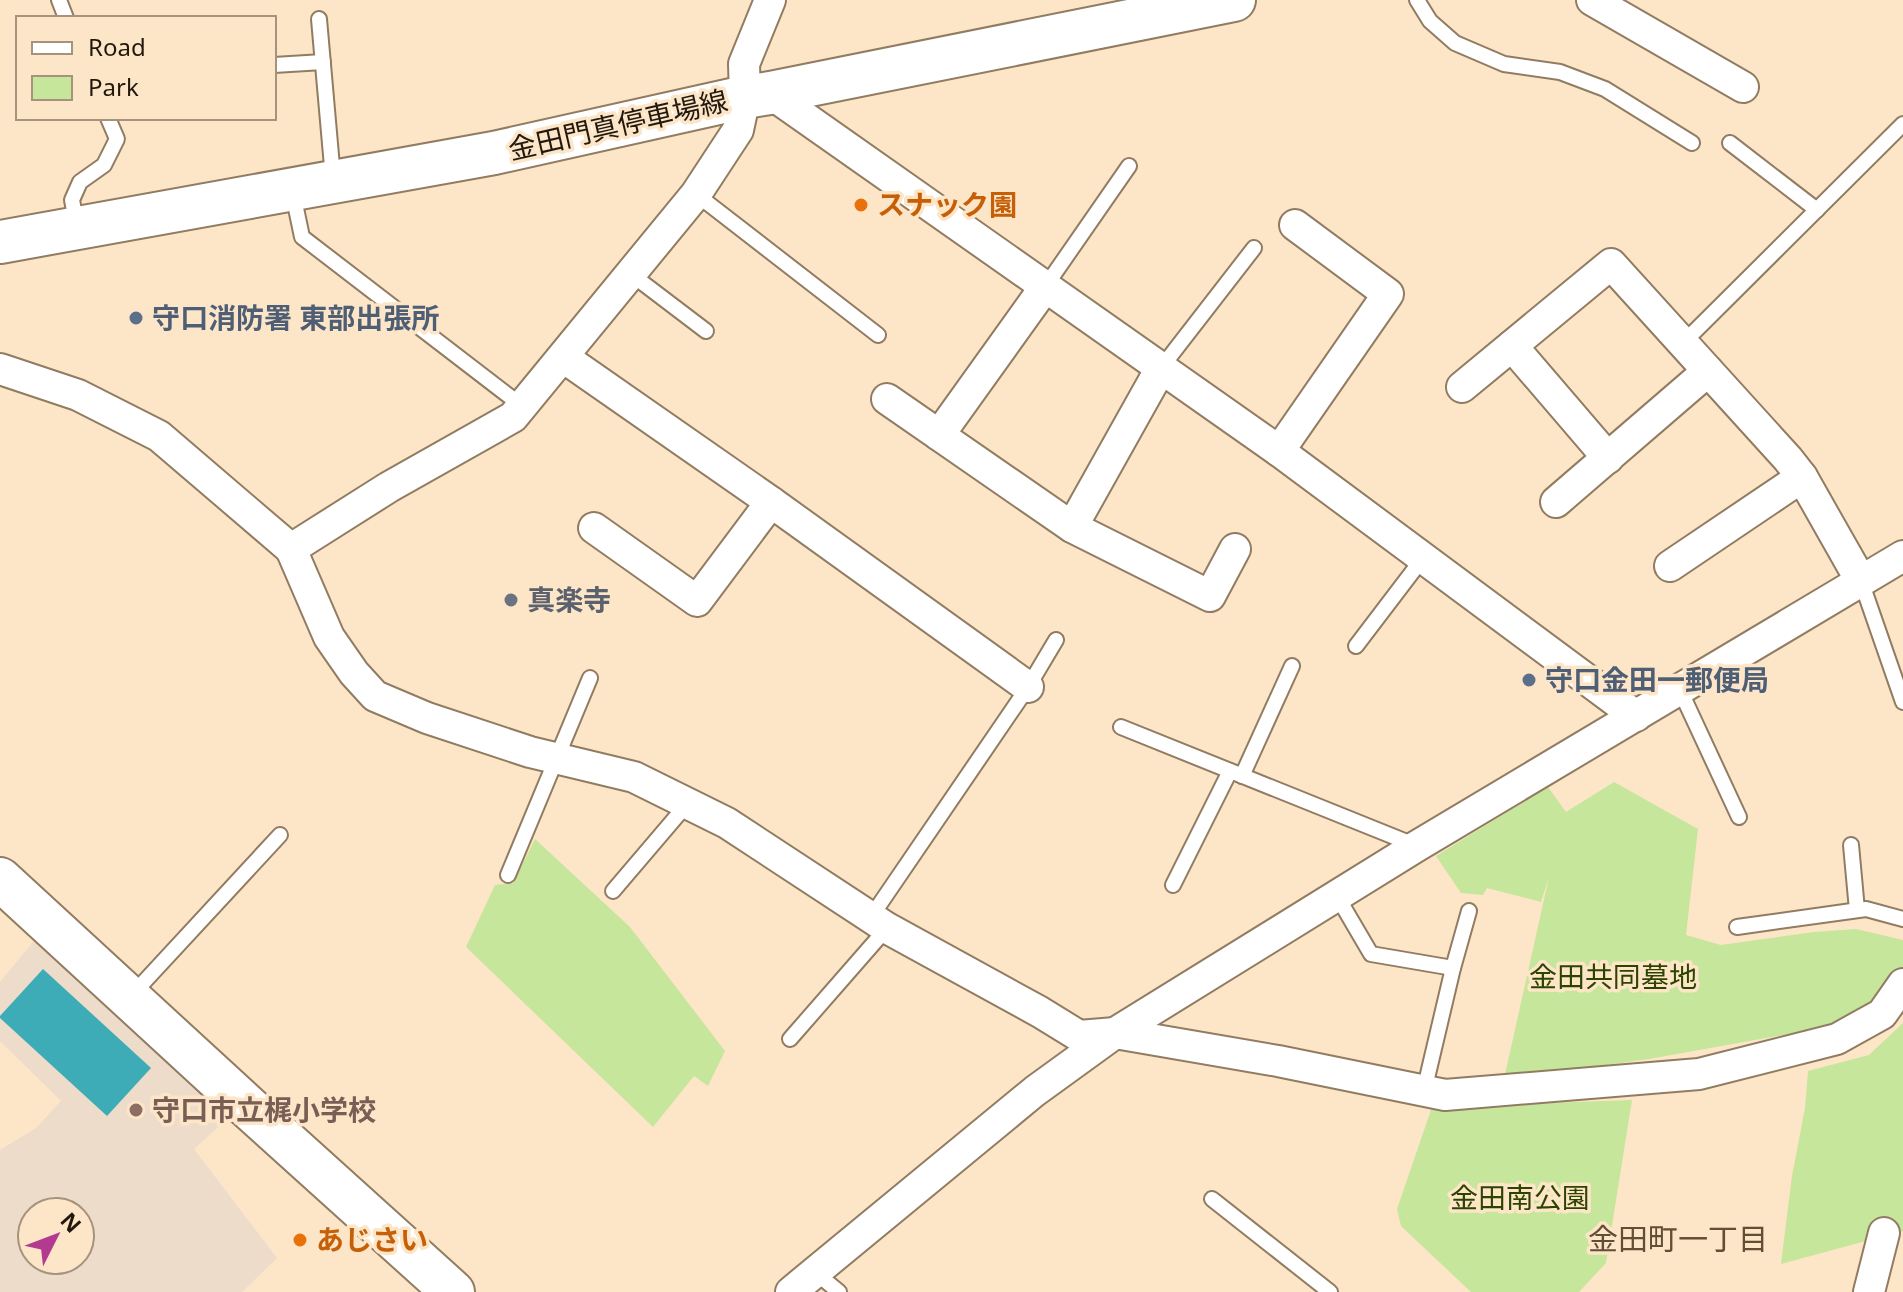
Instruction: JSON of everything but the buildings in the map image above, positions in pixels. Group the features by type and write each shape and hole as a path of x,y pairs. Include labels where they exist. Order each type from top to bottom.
{"main road":[{"name":"金田門真停車場線","path":"0,242 494,153 758,95 1101,13 1219,2"},
{"path":"8,891 453,1292"}],"street":[{"path":"770,0 744,64 758,95 1045,287 1279,451 1636,716"},
{"path":"1592,0 1743,87"},
{"path":"291,549 389,487 513,417 696,194 758,95"},
{"path":"1279,451 1388,294 1295,225"},
{"path":"1462,387 1611,264 1788,459 1802,477 1861,581"},
{"path":"939,435 1045,287"},
{"path":"1512,346 1608,458"},
{"path":"563,357 1028,687"},
{"path":"1072,527 1161,368"},
{"path":"0,369 78,395 159,436 291,549 329,637 354,673 375,696 427,718 530,752 634,777 688,803 727,823 879,922 1079,1036 1115,1033 1278,1061 1445,1095 1699,1074 1837,1039 1882,1014 1903,984"},
{"path":"1556,502 1708,371"},
{"path":"887,399 1072,527 1210,596 1235,549"},
{"path":"1670,566 1802,477"},
{"path":"594,528 697,601 771,502"},
{"path":"791,1292 1035,1091 1115,1033 1417,846 1903,556"},
{"path":"1869,1292 1884,1233"}],"lane":[{"path":"1417,0 1430,21 1455,43 1504,64 1560,72 1605,89 1692,143"},
{"path":"319,19 334,182"},
{"path":"276,65 323,62"},
{"path":"77,228 72,200 80,182 104,165 117,139 109,120"},
{"path":"1683,343 1903,124"},
{"path":"1730,143 1817,210"},
{"path":"1045,287 1129,166"},
{"path":"292,190 302,237 522,406"},
{"path":"696,194 878,335"},
{"path":"1161,368 1254,248"},
{"path":"631,274 706,331"},
{"path":"1356,646 1423,558"},
{"path":"1861,581 1903,702"},
{"path":"790,1039 879,922 1056,640"},
{"path":"1173,885 1292,666"},
{"path":"508,875 590,678"},
{"path":"1680,690 1739,817"},
{"path":"1121,727 1417,846"},
{"path":"613,891 688,803"},
{"path":"130,998 280,835"},
{"path":"1851,845 1857,910"},
{"path":"1337,896 1371,954 1453,968"},
{"path":"1737,927 1866,909 1903,919"},
{"path":"1424,1091 1469,911"},
{"path":"1212,1199 1330,1292"},
{"path":"815,1272 839,1292"}],"shaded area":[{"name":"守口市立梶小学校","path":"34,941 228,1118 194,1149 277,1258 242,1292 0,1292 0,1150 36,1128 61,1101 0,1041 0,982"}],"green space":[{"name":"金田共同墓地","path":"1614,782 1698,829 1686,935 1721,945 1856,929 1903,940 1903,967 1885,993 1850,1023 1649,1059 1504,1079 1549,877 1541,902 1487,888 1483,895 1461,893 1436,856 1548,787 1566,812"},
{"path":"535,839 630,927 725,1051 708,1086 694,1076 653,1127 466,947 495,885 513,883"},
{"path":"1903,1023 1903,1231 1781,1264 1808,1071 1869,1055"},
{"name":"金田南公園","path":"1632,1100 1606,1263 1579,1292 1471,1292 1401,1226 1397,1209 1432,1107"}],"water":[{"path":"43,969 151,1068 107,1116 0,1018"}],"place":[{"name":"スナック園","path":"861,205"},
{"name":"守口消防署 東部出張所","path":"136,318"},
{"name":"真楽寺","path":"511,600"},
{"name":"守口金田一郵便局","path":"1529,680"},
{"name":"守口市立梶小学校","path":"136,1110"},
{"name":"あじさい","path":"300,1240"}],"district":[{"name":"金田町一丁目","path":"1678,1240"}]}
